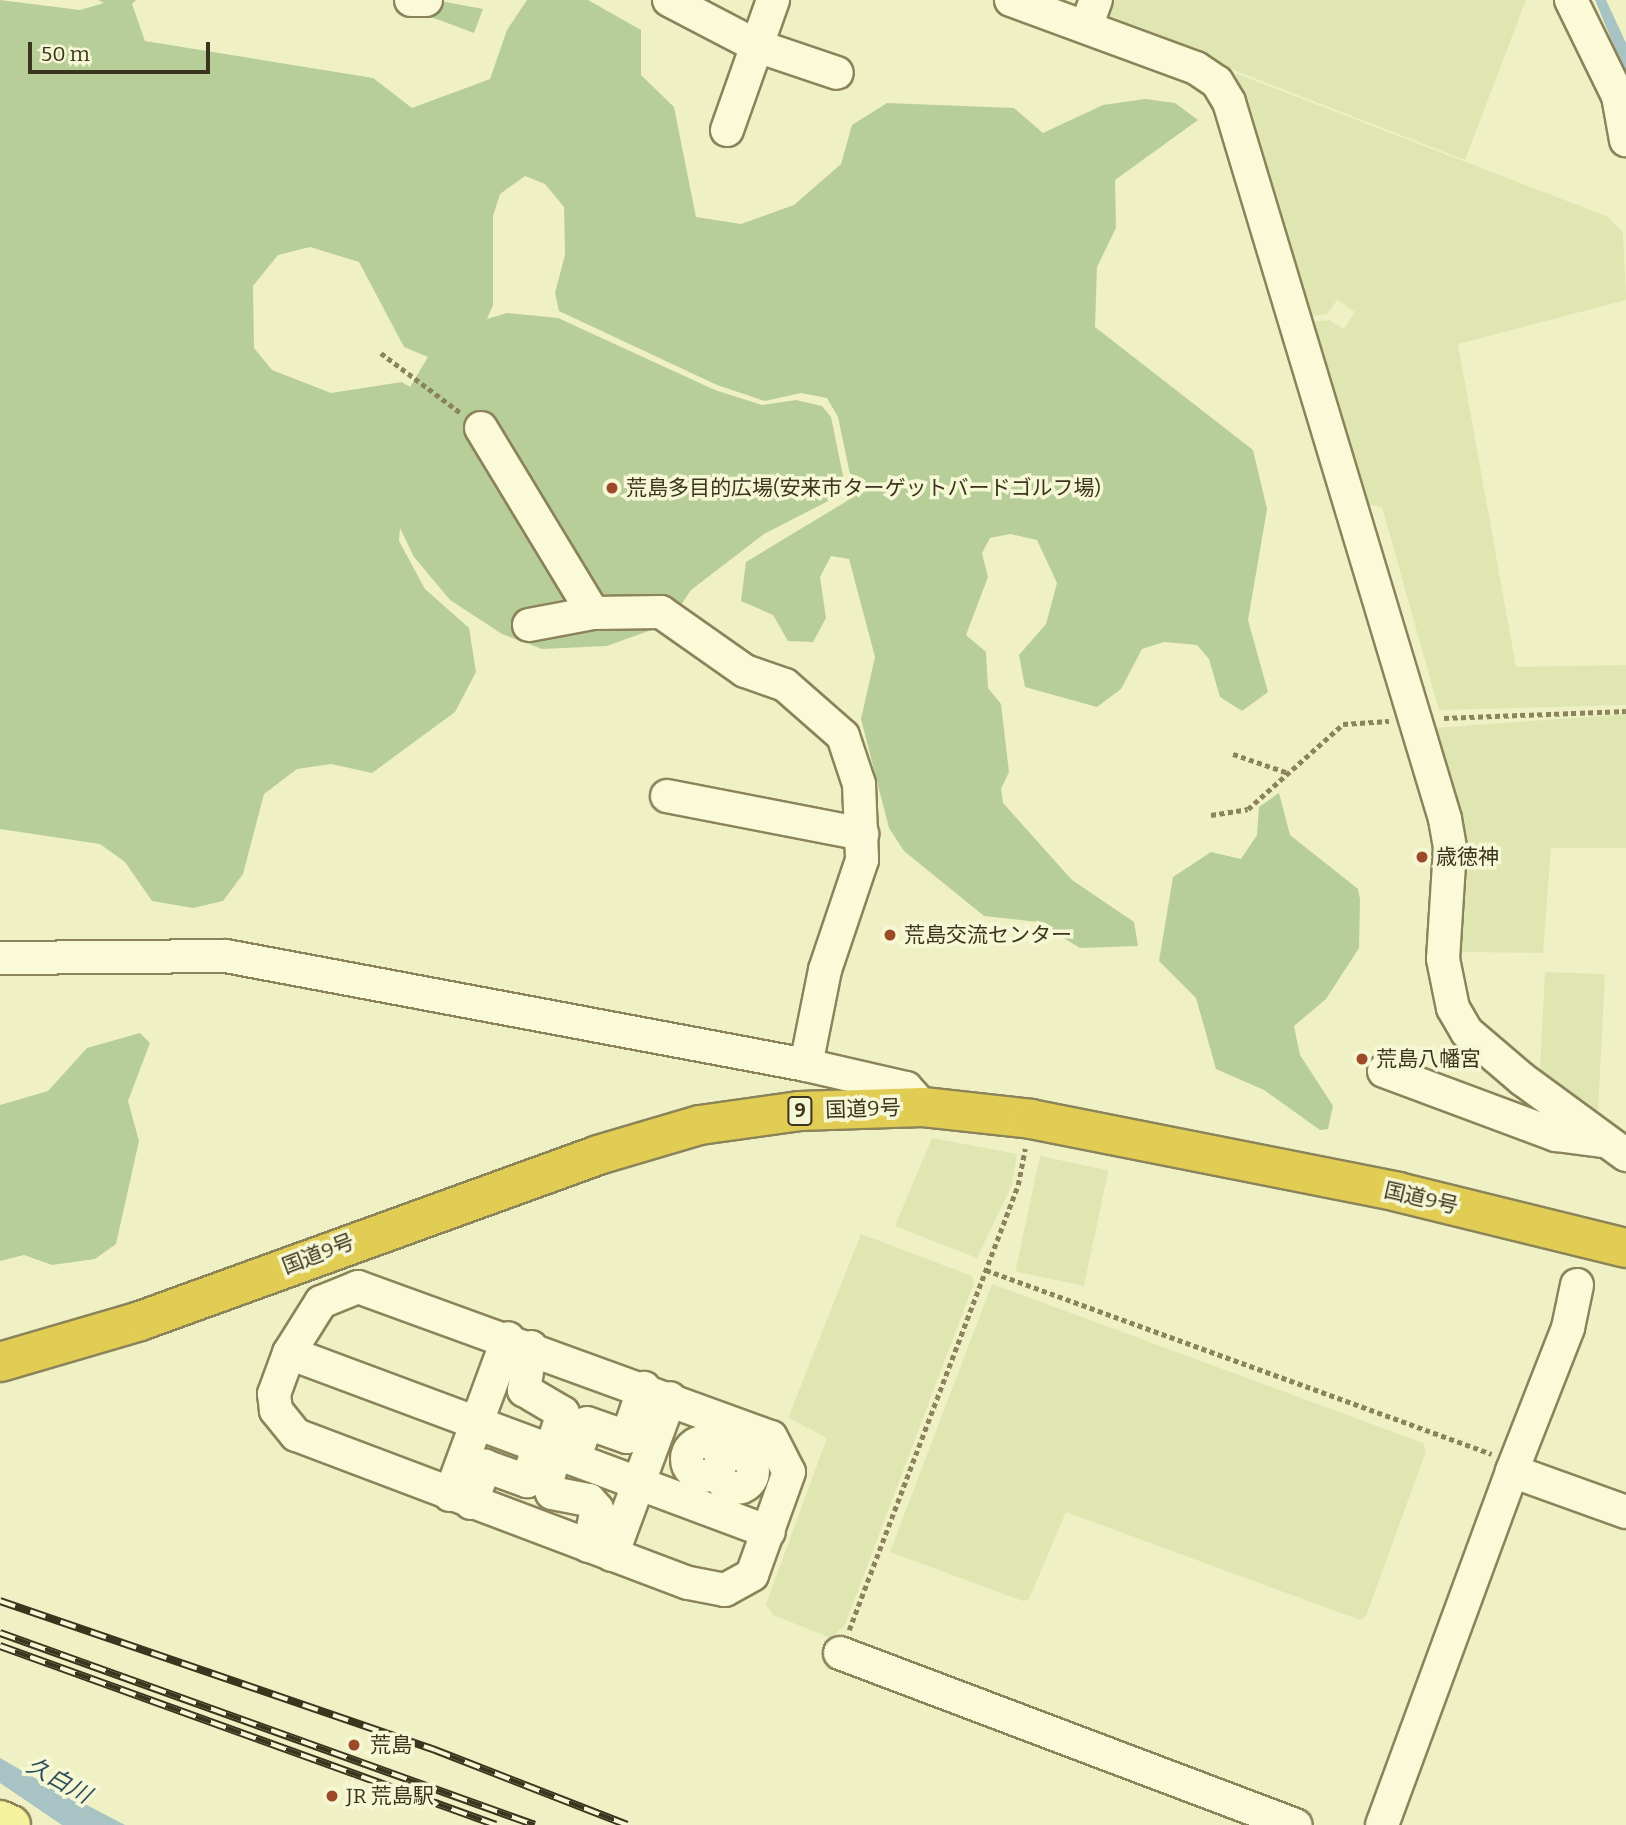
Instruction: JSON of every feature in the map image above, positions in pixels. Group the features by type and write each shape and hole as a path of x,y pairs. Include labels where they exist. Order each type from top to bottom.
{"highway":[{"name":"国道9号","path":"0,1363 140,1321 325,1252 700,1125 799,1111 923,1107 1031,1119 1398,1192 1626,1248"}],"main road":[{"path":"0,1820 11,1825"}],"street":[{"path":"411,0 426,0"},
{"path":"668,0 757,46 837,73"},
{"path":"727,130 773,0"},
{"path":"1011,0 1091,13 1196,68 1217,82 1229,102 1416,720 1450,848 1443,959 1453,1008 1467,1032 1614,1148"},
{"path":"1571,0 1618,96 1626,141"},
{"path":"481,428 593,613"},
{"path":"529,625 593,613 662,611 717,654 785,685 820,710 854,760 862,860 825,970 806,1065"},
{"path":"667,796 862,834"},
{"path":"0,958 226,956 806,1065 906,1088 923,1107"},
{"path":"1384,1071 1556,1135 1614,1148"},
{"path":"325,1252 334,1272 358,1287 520,1342 771,1437 788,1462 785,1489 752,1575 725,1590 601,1551 296,1435 276,1410 274,1394 289,1353 321,1302 358,1287"},
{"path":"1382,1825 1568,1328 1577,1285"},
{"path":"461,1499 477,1423 520,1342"},
{"path":"520,1342 524,1390 563,1413 547,1481 552,1493 589,1500 597,1509 601,1551"},
{"path":"289,1353 769,1532"},
{"path":"601,1551 639,1483 654,1441 657,1393"},
{"path":"461,1499 485,1466 527,1481 587,1423 627,1437 657,1393"},
{"path":"654,1441 688,1454 691,1470 700,1475 720,1465 722,1481 732,1487 751,1478 785,1489"},
{"path":"1514,1467 1626,1512"},
{"path":"839,1653 1278,1822"}],"path":[{"path":"381,353 481,428"},
{"path":"1211,815 1238,814 1343,724 1626,711"},
{"path":"1233,754 1286,772"},
{"path":"839,1653 1018,1185 1031,1119"},
{"path":"986,1270 1514,1467"}],"green space":[{"path":"0,0 80,10 104,3 98,0 136,0 132,4 145,41 373,78 412,108 490,79 507,30 527,0 588,0 641,30 641,75 674,107 696,217 741,224 794,205 841,164 852,125 887,103 1014,108 1043,133 1103,105 1145,99 1175,103 1198,120 1115,180 1116,228 1097,267 1095,327 1253,450 1267,509 1248,620 1268,692 1242,711 1220,697 1209,659 1197,645 1164,642 1142,649 1121,689 1097,707 1025,687 1019,655 1046,624 1057,583 1037,540 1010,534 990,538 982,553 988,577 966,635 986,652 988,688 1001,704 1009,772 1001,789 1003,803 1072,880 1134,922 1138,946 1080,948 1038,922 984,916 904,851 889,828 861,719 875,657 849,559 831,556 820,577 826,618 813,642 788,641 773,615 741,601 746,562 847,501 852,484 838,417 827,398 801,393 765,401 717,385 559,311 555,293 565,255 564,207 545,184 525,176 500,194 493,216 493,305 487,319 507,313 558,318 715,390 762,405 796,400 822,406 831,417 844,480 838,496 764,534 691,590 668,624 607,646 542,649 502,634 450,600 414,557 400,528 399,541 425,589 469,628 476,672 455,712 372,773 331,764 297,769 264,794 243,874 223,901 193,908 152,901 125,862 100,844 0,829","holes":["310,247 359,262 404,347 428,357 410,387 402,382 331,393 272,370 254,348 253,286 278,255"]},
{"path":"435,0 483,9 474,33 431,17"},
{"path":"1107,0 1526,0 1465,160 1102,19"},
{"path":"1235,73 1606,216 1623,232 1626,300 1458,344 1516,667 1626,665 1626,705 1439,710 1382,507 1364,504 1306,323 1329,320 1344,329 1355,312 1337,300 1327,314 1305,317"},
{"path":"1626,714 1626,848 1551,848 1543,953 1460,952 1466,838 1435,728"},
{"path":"1279,793 1290,835 1358,889 1360,899 1359,948 1326,999 1294,1026 1300,1055 1333,1106 1328,1129 1320,1130 1264,1090 1216,1069 1196,998 1159,961 1173,877 1211,852 1241,859 1257,835 1259,807"},
{"path":"1545,972 1605,974 1598,1113 1544,1078 1540,1068"},
{"path":"140,1033 150,1043 128,1101 139,1141 116,1244 95,1259 52,1265 24,1255 0,1261 0,1105 48,1091 87,1048"},
{"path":"932,1138 1017,1154 1012,1185 977,1258 895,1226"},
{"path":"1040,1156 1108,1171 1084,1286 1015,1271"},
{"path":"861,1234 972,1276 974,1283 845,1625 831,1638 773,1615 766,1604 827,1438 789,1418 790,1413"},
{"path":"992,1284 1423,1443 1426,1451 1366,1616 1360,1620 1066,1512 1029,1599 1023,1601 890,1552"}],"water":[{"path":"1595,0 1606,0 1626,43 1626,75"},
{"path":"0,1758 125,1825 62,1825 0,1783"}],"railway":[{"path":"0,1601 435,1750 627,1825"},
{"path":"0,1633 535,1825"},
{"path":"0,1646 496,1825"}],"place":[{"name":"荒島多目的広場(安来市ターゲットバードゴルフ場)","path":"612,488"},
{"name":"歳徳神","path":"1422,857"},
{"name":"荒島交流センター","path":"890,935"},
{"name":"荒島八幡宮","path":"1362,1059"},
{"name":"荒島","path":"354,1745"},
{"name":"JR 荒島駅","path":"332,1796"}],"water label":[{"name":"久白川","path":"59,1780"}]}
